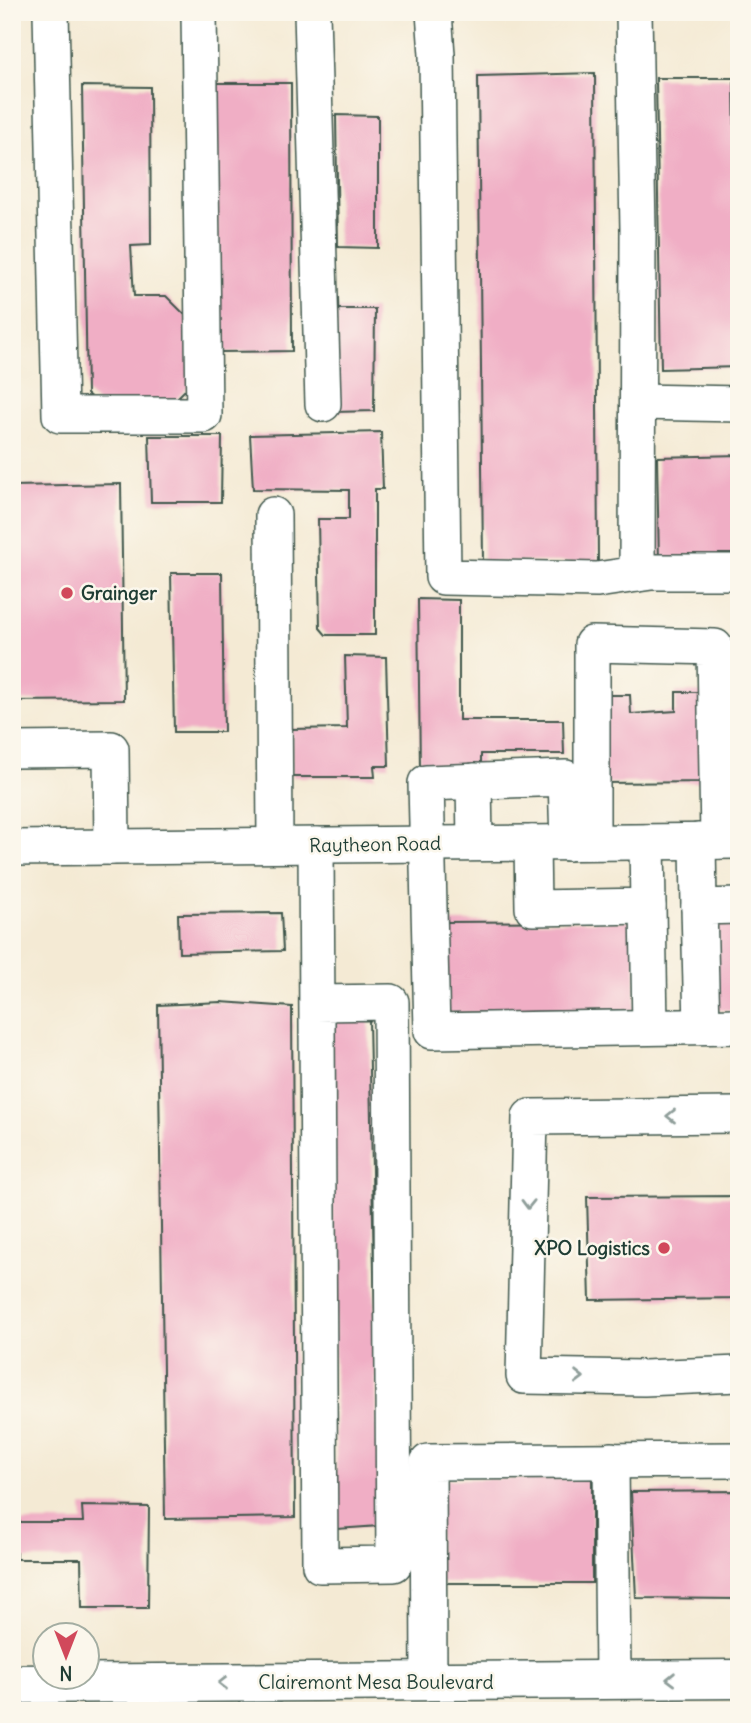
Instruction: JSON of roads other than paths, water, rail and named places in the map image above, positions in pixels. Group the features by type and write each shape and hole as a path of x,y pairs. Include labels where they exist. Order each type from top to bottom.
{"main road":[{"name":"Clairemont Mesa Boulevard","path":"12,1684 739,1679"}],"street":[{"path":"51,12 60,415 204,415 199,12"},
{"path":"312,12 324,404"},
{"path":"434,12 437,55 443,577 597,580 637,574 739,572"},
{"path":"634,12 638,231 637,574"},
{"path":"638,402 739,404"},
{"path":"273,515 275,845"},
{"path":"580,842 592,644 715,647 718,841 699,907 702,1026"},
{"path":"12,750 111,749 112,847"},
{"path":"580,842 566,778 426,783 432,1031 739,1026"},
{"path":"474,781 475,844"},
{"name":"Raytheon Road","path":"12,848 718,841"},
{"path":"647,842 650,1027"},
{"path":"532,843 533,908 648,906"},
{"path":"316,845 320,1565 394,1564 391,1002 317,1003"},
{"path":"699,907 739,906"},
{"path":"739,1115 530,1117 524,1376 644,1378 739,1374"},
{"path":"611,1460 612,1680"},
{"path":"429,1681 428,1462 739,1460"}],"place":[{"name":"Grainger","path":"67,593"},
{"name":"XPO Logistics","path":"664,1248"}]}
